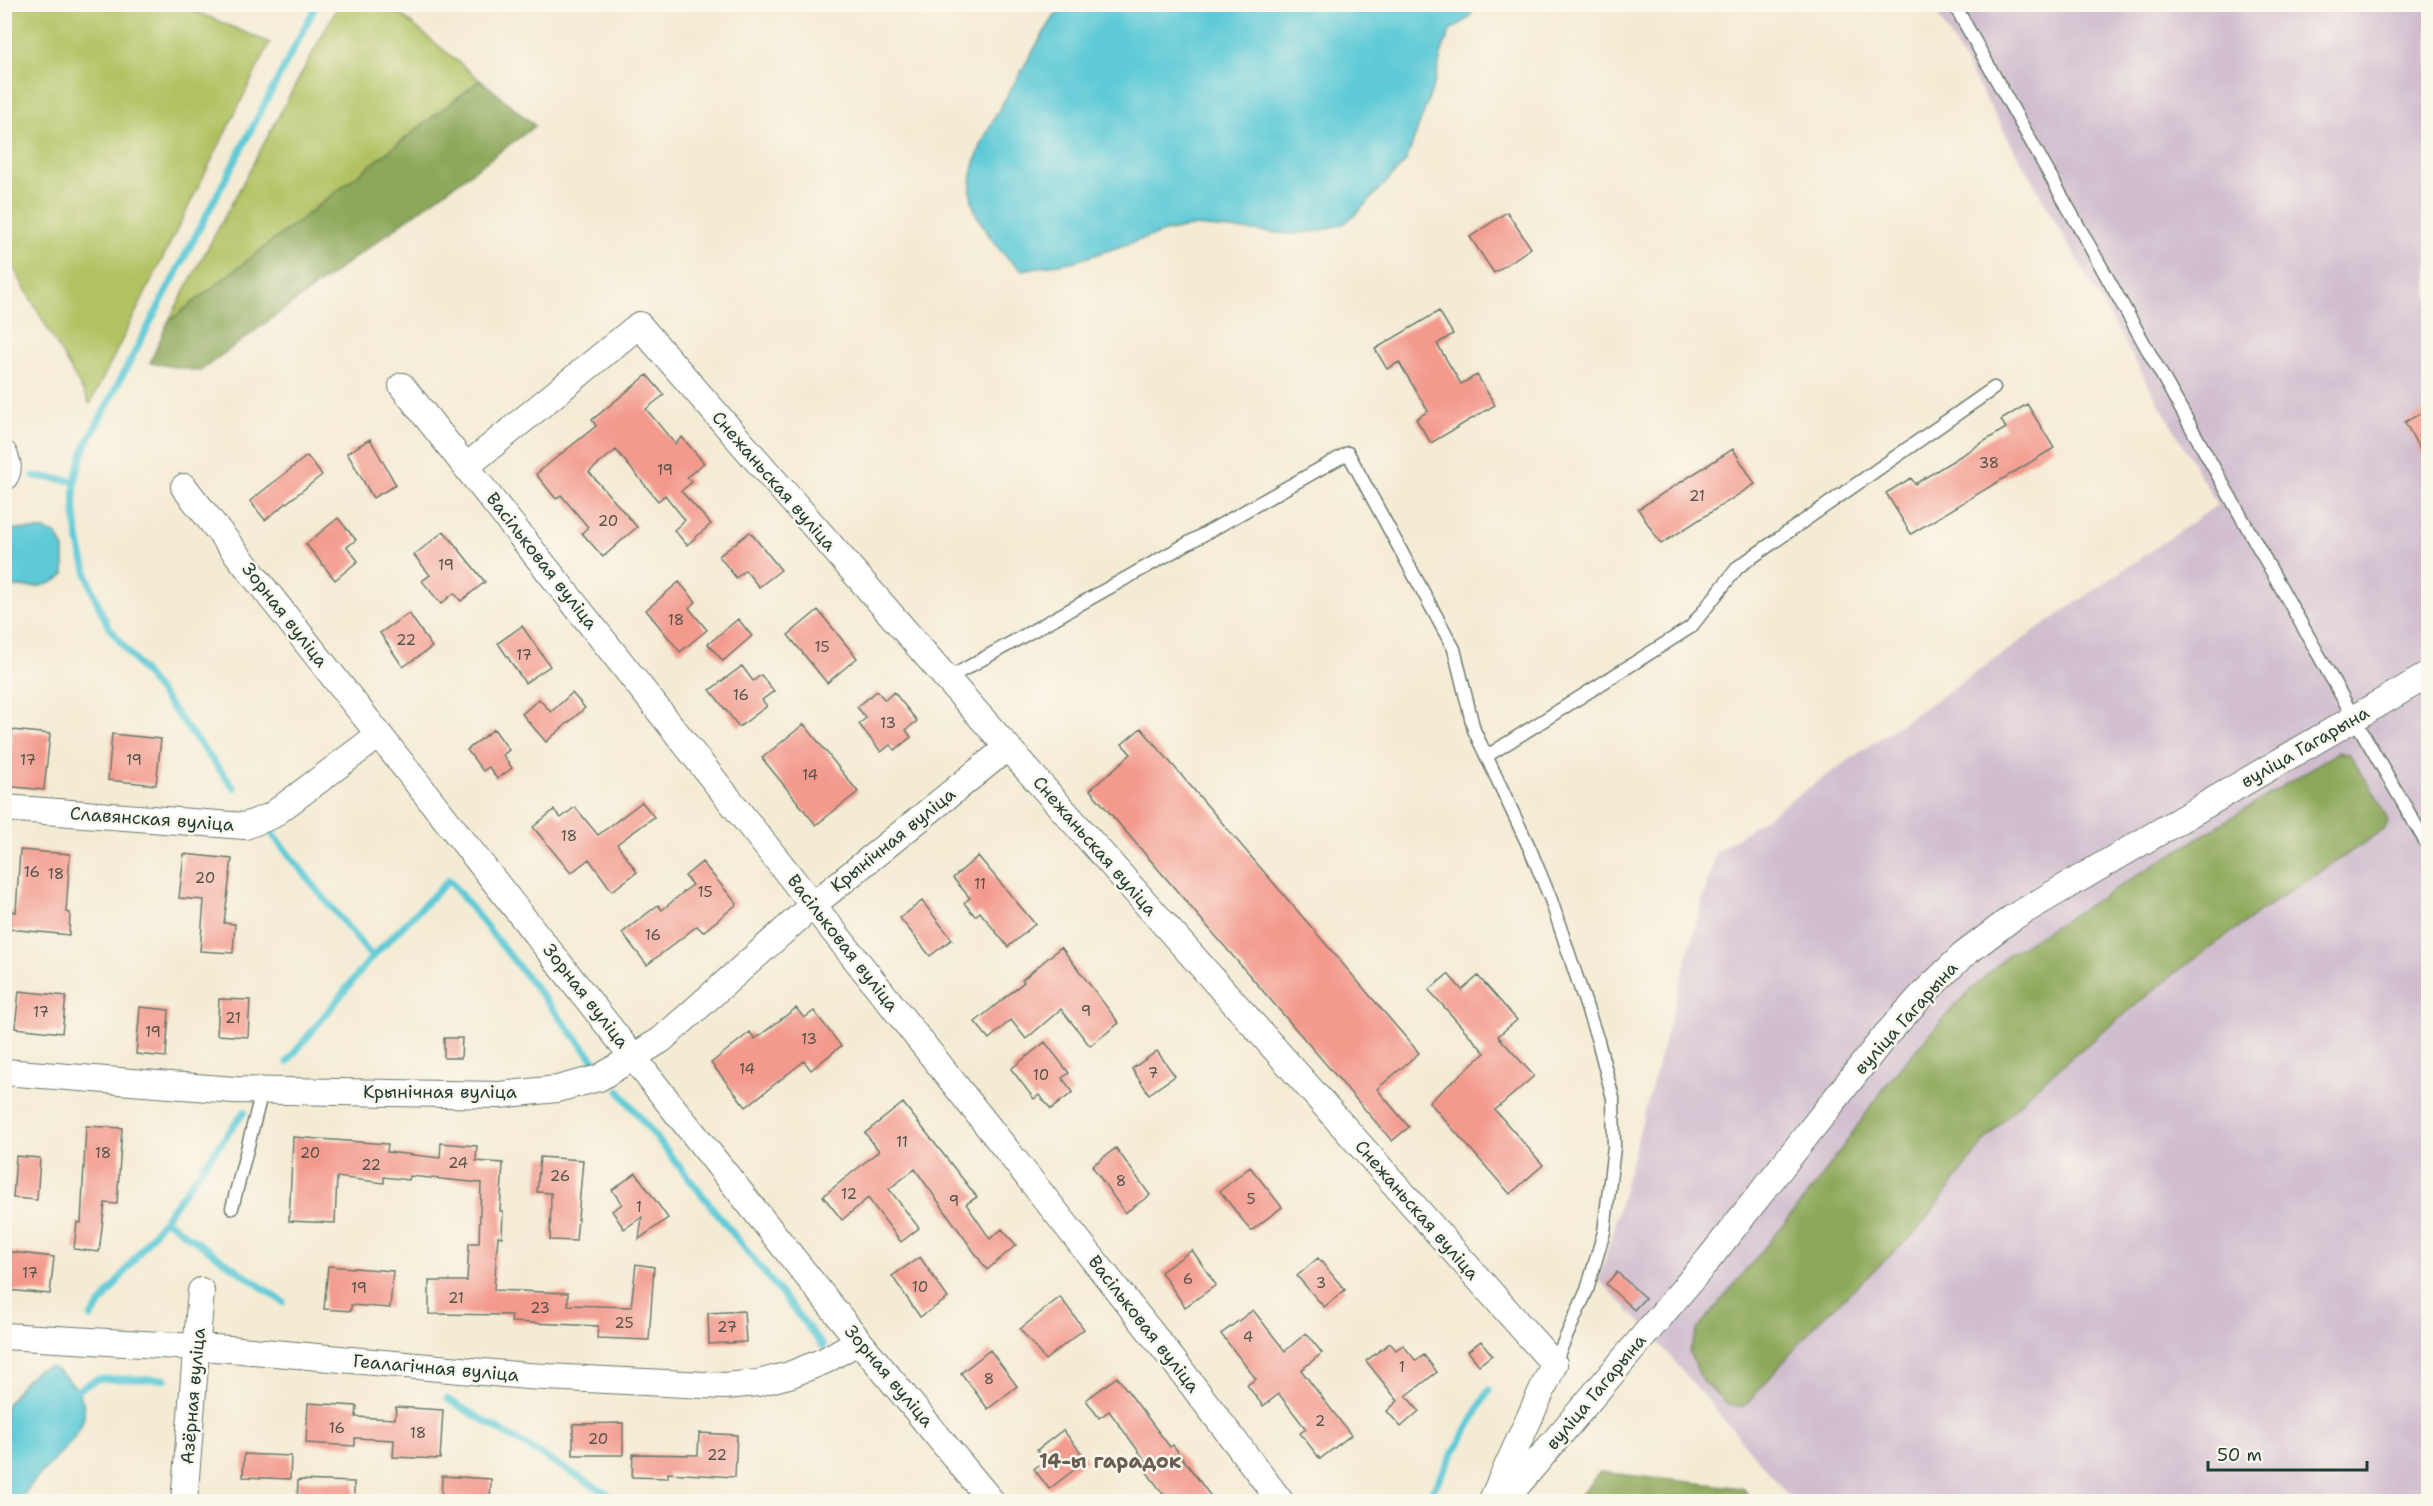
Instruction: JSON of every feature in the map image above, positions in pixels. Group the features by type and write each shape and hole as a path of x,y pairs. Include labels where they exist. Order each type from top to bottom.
{"street":[{"name":"Снежаньская вуліца","path":"467,466 639,325 947,679 1554,1364"},
{"name":"Васільковая вуліца","path":"402,386 1180,1369 1281,1502"},
{"path":"4,454 8,462 8,474 4,478"},
{"name":"Зорная вуліца","path":"184,487 859,1341 992,1502"},
{"name":"вуліца Гагарына","path":"1503,1502 1708,1260 1885,1036 1962,956 2012,918 2428,675"},
{"name":"Славянская вуліца","path":"4,808 245,826 271,816 380,735"},
{"name":"Крынічная вуліца","path":"4,1072 262,1091 499,1095 556,1089 599,1078 661,1040 813,905 1008,747"},
{"name":"Азёрная вуліца","path":"184,1502 201,1291"},
{"name":"Геалагічная вуліца","path":"4,1336 198,1348 527,1376 724,1386 758,1383 789,1375 824,1361 859,1341"},
{"path":"1491,1502 1554,1364"}],"lane":[{"path":"1954,4 2428,846"},
{"path":"1487,756 1691,627 1738,567 1994,388"},
{"path":"947,679 1348,453 1454,649 1474,730 1530,849 1551,900 1598,1041 1613,1098 1614,1147 1604,1232 1587,1290 1554,1364"},
{"path":"232,1208 262,1091"}],"shaded area":[{"path":"1932,5 2428,5 2428,1501 1793,1501 1648,1330 1599,1280 1716,852 2217,505"}],"green space":[{"path":"339,4 389,5 480,80 168,322"},
{"path":"4,5 180,5 270,43 90,404 5,253"},
{"path":"481,80 535,126 200,371 150,363 168,322"},
{"path":"2338,752 2349,754 2377,797 2388,822 2384,830 2275,901 2171,976 2032,1090 1988,1137 1916,1232 1819,1321 1745,1406 1731,1406 1703,1382 1689,1352 1698,1329 1818,1182 1889,1081 1956,1004 2009,954"},
{"path":"1600,1472 1742,1488 1754,1501 1575,1501"}],"water":[{"path":"1063,5 1476,5 1469,18 1450,31 1443,48 1435,81 1406,161 1345,223 1320,231 1291,234 1194,226 1164,232 1076,261 1022,270 1002,252 978,218 971,195 972,178 982,142 1039,41"},
{"path":"5,529 45,530 57,535 64,549 64,575 43,585 5,587"},
{"path":"51,1366 74,1385 83,1403 83,1420 75,1436 32,1484 20,1501 5,1501 5,1407 21,1385 37,1370"}],"building":[{"path":"1507,212 1531,248 1494,273 1470,237"},
{"path":"1439,311 1453,334 1437,344 1461,384 1477,375 1495,405 1431,443 1416,419 1428,411 1399,362 1387,369 1375,349"},
{"path":"647,375 664,395 646,409 675,444 682,437 704,463 687,477 692,482 681,491 711,524 687,545 674,530 685,520 665,495 658,501 616,450 589,472 637,527 603,557 582,533 588,527 561,495 556,499 536,474 596,426 592,420"},
{"path":"2027,404 2054,448 1911,534 1886,493 1911,478 1915,484 2006,428 2001,420"},
{"path":"2428,409 2428,465 2405,422"},
{"path":"370,439 396,485 373,498 347,453"},
{"path":"1733,449 1755,484 1661,544 1638,509"},
{"path":"307,456 322,475 265,520 250,501"},
{"path":"338,518 356,540 347,547 358,561 335,580 306,544"},
{"path":"444,531 485,582 461,601 454,593 441,604 422,581 430,575 414,555"},
{"path":"750,532 781,570 759,587 745,570 736,578 719,556"},
{"path":"679,582 696,602 689,608 707,630 680,652 646,610"},
{"path":"818,610 857,658 827,683 788,635"},
{"path":"409,613 432,647 403,667 380,633"},
{"path":"738,619 752,636 723,661 708,644"},
{"path":"522,626 550,666 525,683 498,643"},
{"path":"742,666 753,681 761,675 774,691 762,700 767,706 739,727 710,690"},
{"path":"877,691 885,700 894,692 917,721 906,730 911,737 895,750 890,745 881,752 859,724 866,718 857,707"},
{"path":"572,693 585,708 546,742 522,714 539,699 551,712"},
{"path":"804,724 858,792 816,825 762,758"},
{"path":"1141,728 1419,1053 1377,1089 1409,1127 1392,1141 1090,790 1131,754 1122,744"},
{"path":"494,729 509,750 503,755 512,768 497,779 489,767 483,771 467,750"},
{"path":"12,730 50,734 44,790 5,786"},
{"path":"112,734 161,739 156,785 108,780"},
{"path":"642,802 654,817 617,844 637,872 612,891 589,859 571,873 533,827 554,810 561,818 575,807 598,835"},
{"path":"20,850 70,854 66,912 70,913 69,935 9,929 11,911 16,912"},
{"path":"184,854 232,859 224,923 235,924 233,953 200,951 204,900 179,898"},
{"path":"978,856 1035,924 1008,947 980,912 975,916 964,903 970,898 953,878"},
{"path":"702,862 737,904 703,932 697,926 647,965 622,933 658,905 662,910 692,885 685,876"},
{"path":"922,901 952,939 930,956 900,918"},
{"path":"1061,947 1119,1023 1090,1046 1061,1009 1026,1039 1011,1020 989,1039 975,1022 1024,982 1022,980"},
{"path":"1448,974 1462,990 1478,976 1517,1020 1498,1036 1534,1076 1495,1110 1543,1165 1510,1194 1429,1102 1485,1053 1429,990"},
{"path":"19,991 66,996 62,1033 15,1028"},
{"path":"219,999 250,1000 248,1037 217,1035"},
{"path":"140,1007 169,1010 166,1057 136,1054"},
{"path":"796,1008 804,1018 814,1011 841,1046 811,1070 804,1061 746,1107 711,1063 750,1032 755,1039"},
{"path":"444,1038 462,1038 461,1058 444,1058"},
{"path":"1045,1042 1069,1073 1062,1078 1073,1092 1051,1109 1039,1095 1034,1099 1011,1069"},
{"path":"1157,1051 1175,1076 1149,1094 1132,1069"},
{"path":"903,1103 977,1197 966,1204 990,1239 1002,1229 1016,1245 987,1270 915,1169 889,1189 919,1228 901,1242 868,1198 842,1220 823,1196 879,1151 865,1133"},
{"path":"86,1126 122,1128 117,1204 105,1203 99,1252 74,1249 77,1222 81,1223"},
{"path":"293,1137 388,1144 387,1152 440,1158 441,1143 477,1146 476,1161 503,1163 500,1211 503,1211 502,1237 498,1236 494,1290 568,1293 568,1305 631,1307 636,1264 654,1267 649,1340 597,1338 598,1326 511,1322 512,1315 429,1314 429,1281 467,1281 469,1243 479,1243 481,1183 410,1176 409,1180 384,1177 384,1183 337,1177 335,1223 289,1221"},
{"path":"1116,1148 1150,1195 1125,1213 1092,1166"},
{"path":"16,1156 40,1158 37,1200 13,1198"},
{"path":"540,1157 583,1160 576,1241 550,1240 551,1193 537,1192"},
{"path":"1250,1167 1282,1207 1251,1231 1220,1191"},
{"path":"636,1173 668,1218 639,1239 642,1217 624,1229 612,1211 622,1204 612,1190"},
{"path":"1192,1250 1216,1285 1185,1307 1161,1272"},
{"path":"11,1252 54,1257 50,1294 7,1290"},
{"path":"920,1257 948,1298 920,1317 892,1276"},
{"path":"1318,1258 1345,1290 1324,1307 1297,1276"},
{"path":"328,1266 393,1271 390,1308 351,1305 351,1311 324,1309"},
{"path":"1617,1272 1645,1298 1634,1310 1606,1284"},
{"path":"1060,1297 1084,1329 1045,1360 1020,1329"},
{"path":"1253,1310 1285,1351 1306,1333 1322,1353 1301,1370 1351,1435 1320,1459 1300,1433 1306,1429 1279,1394 1263,1406 1247,1385 1256,1379 1221,1334"},
{"path":"744,1311 746,1342 709,1344 708,1313"},
{"path":"1481,1341 1492,1355 1479,1365 1468,1351"},
{"path":"1390,1343 1396,1350 1403,1345 1416,1361 1424,1355 1437,1372 1406,1396 1419,1411 1401,1427 1387,1411 1398,1401 1366,1361"},
{"path":"990,1350 1017,1386 988,1409 961,1373"},
{"path":"1117,1377 1170,1447 1173,1445 1215,1502 1169,1502 1143,1467 1148,1464 1109,1411 1099,1418 1086,1400"},
{"path":"308,1403 357,1406 356,1417 395,1419 396,1407 443,1410 440,1459 393,1457 394,1440 355,1438 355,1446 306,1443"},
{"path":"623,1423 623,1455 573,1455 573,1424"},
{"path":"1063,1430 1087,1460 1049,1489 1034,1469 1045,1460 1037,1450"},
{"path":"699,1433 737,1435 735,1477 668,1473 668,1478 632,1477 633,1454 698,1455"},
{"path":"244,1454 291,1456 290,1479 243,1477"},
{"path":"442,1476 491,1479 490,1502 441,1502"},
{"path":"298,1480 354,1482 354,1502 297,1502"}],"waterway":[{"path":"234,788 108,626 93,593 82,556 74,500 75,482 85,447 317,4"},
{"path":"34,476 75,481"},
{"path":"272,834 372,957"},
{"path":"287,1062 372,957 449,880 597,1064"},
{"path":"619,1091 823,1346"},
{"path":"91,1317 244,1112"},
{"path":"164,1219 283,1302"},
{"path":"72,1393 97,1379 165,1379"},
{"path":"1426,1502 1489,1390"},
{"path":"447,1399 621,1502"}],"district":[{"name":"14-ы гарадок","path":"1110,1461"}]}
